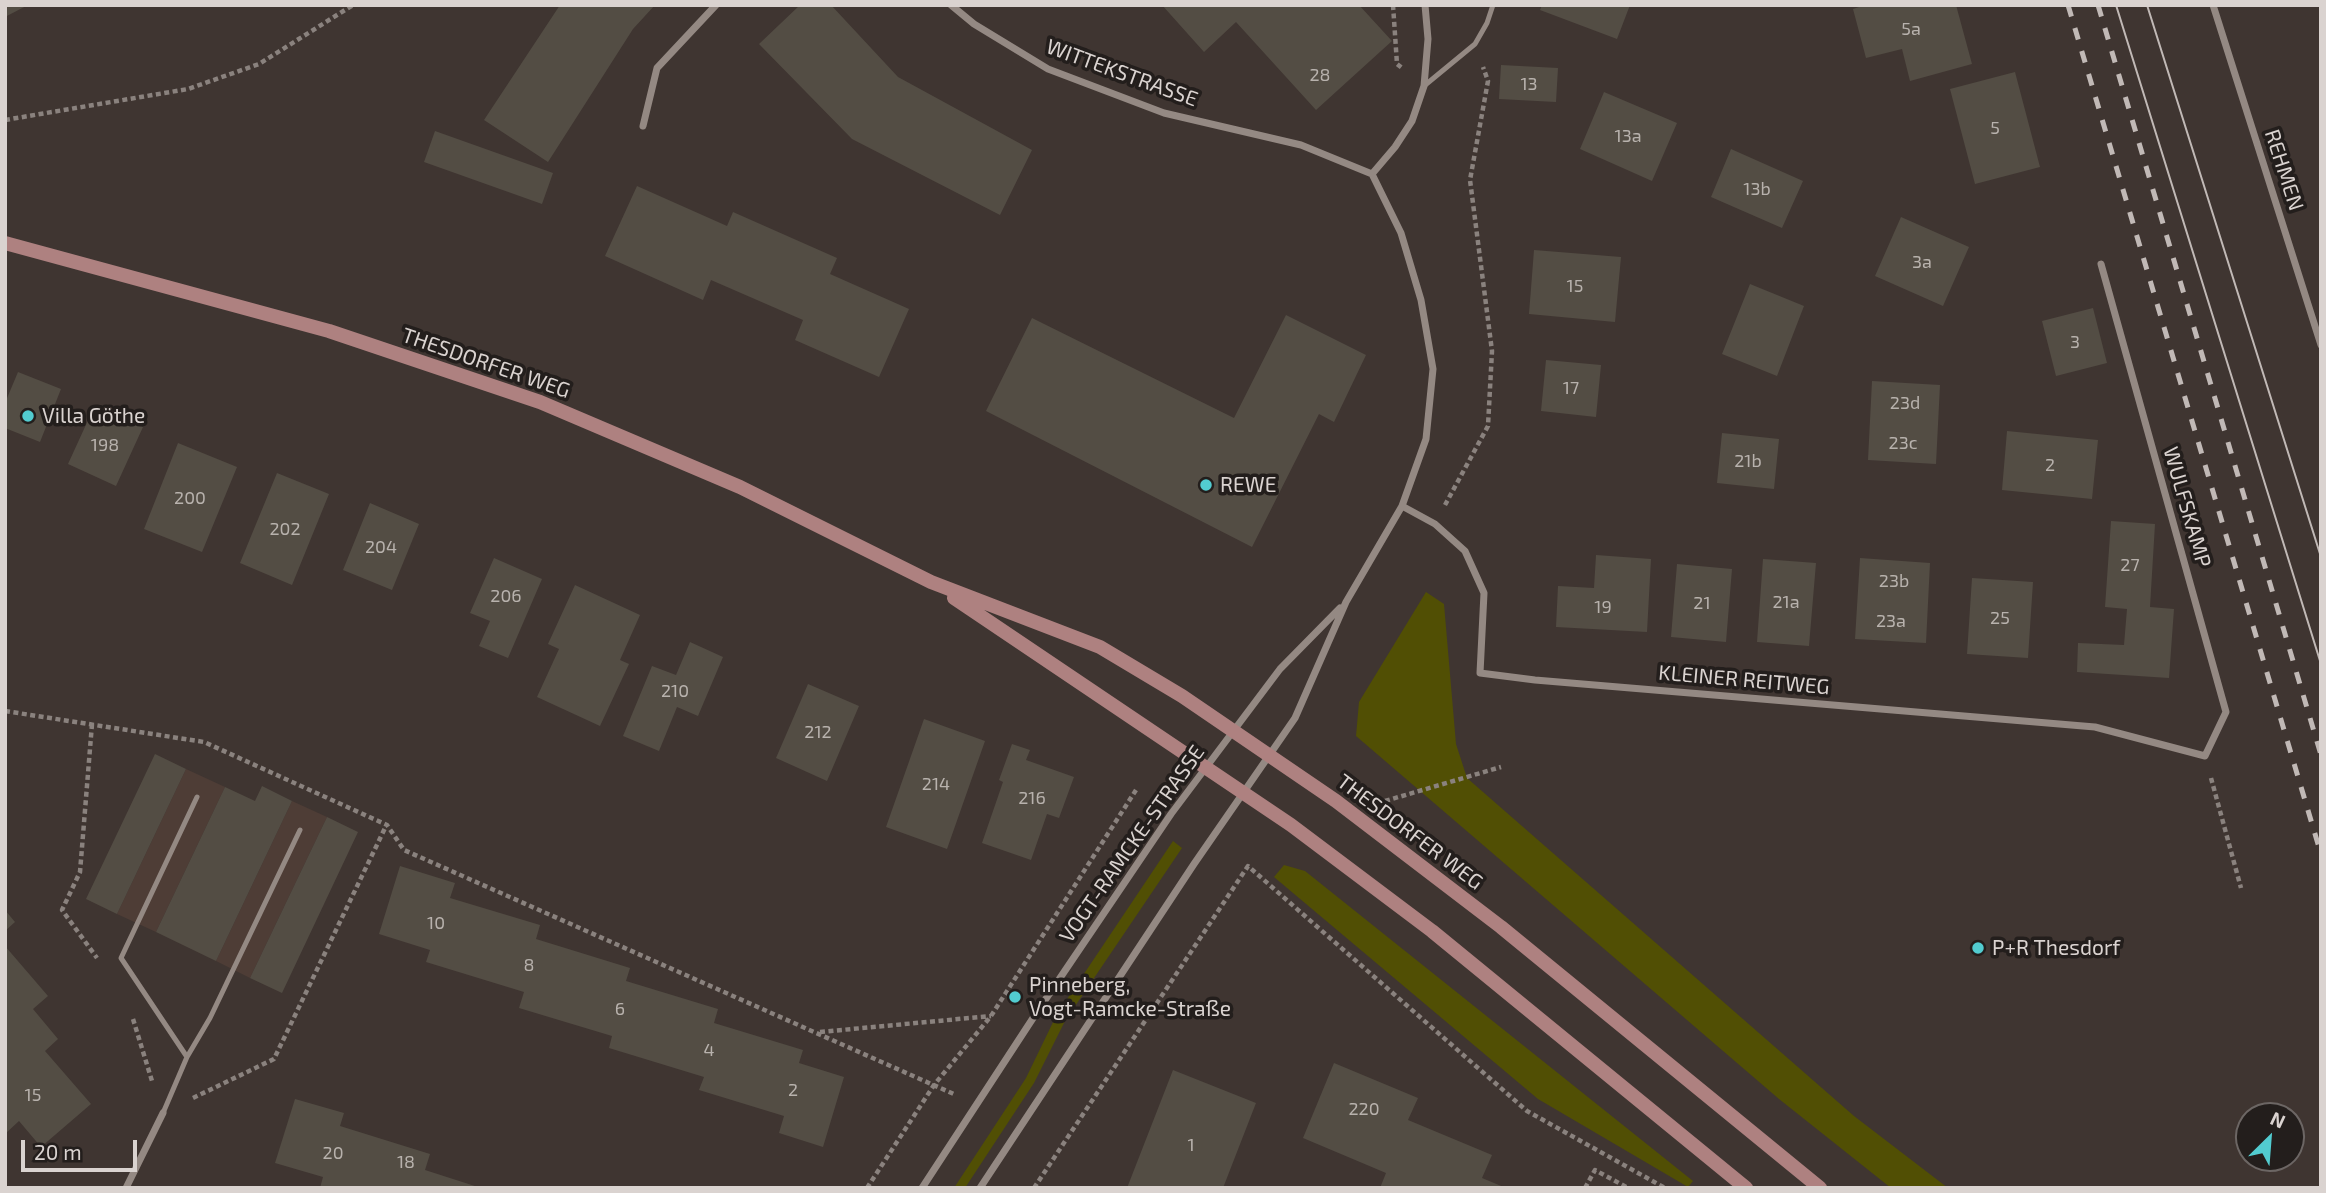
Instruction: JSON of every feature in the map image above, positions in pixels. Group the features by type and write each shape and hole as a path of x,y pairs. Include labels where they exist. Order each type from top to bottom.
{"street":[{"path":"643,126 657,68 716,5"},
{"name":"WITTEKSTRASSE","path":"951,5 974,24 1048,69 1164,113 1301,145 1372,174"},
{"path":"980,1188 1194,864 1295,718 1346,602 1402,506 1426,439 1433,369 1421,300 1401,233 1372,174 1412,121 1424,86 1428,38 1424,5"},
{"name":"REHMEN","path":"2213,5 2321,345"},
{"name":"THESDORFER WEG","path":"5,243 329,331 540,402 740,487 931,582 1100,647 1182,696 1336,801 1501,927 1820,1188"},
{"name":"WULFSKAMP","path":"2101,264 2226,712 2205,756"},
{"name":"KLEINER REITWEG","path":"1402,506 1435,524 1465,551 1484,593 1480,673 2095,727 2205,756"},
{"name":"THESDORFER WEG","path":"931,582 1291,825 1432,931 1746,1188"},
{"path":"1233,732 1280,669 1346,602"},
{"name":"VOGT-RAMCKE-STRASSE","path":"922,1188 1149,847 1233,732"},
{"path":"126,1188 163,1113"}],"lane":[{"path":"1424,86 1475,44 1493,5"},
{"path":"187,1057 121,958 197,797"},
{"path":"163,1113 187,1057 210,1018 300,830"}],"path":[{"path":"5,120 188,89 259,64 353,5"},
{"path":"1435,524 1488,426 1492,351 1470,180 1488,81 1475,44"},
{"path":"5,710 204,742 387,825 404,850 976,1104"},
{"path":"92,723 80,872 62,910 101,963"},
{"path":"2205,756 2241,888"},
{"path":"1385,801 1501,767"},
{"path":"867,1188 934,1085 991,1016 1136,790"},
{"path":"129,1008 163,1113 274,1059 387,825"},
{"path":"1034,1188 1248,866 1527,1111 1665,1188"},
{"path":"819,1032 991,1016"},
{"path":"1585,1188 1595,1170 1628,1188"}],"shaded area":[{"path":"1426,592 1444,604 1456,744 1467,778 1854,1116 1948,1188 1891,1188 1779,1099 1356,736 1359,702"},
{"path":"186,769 225,787 156,932 117,914"},
{"path":"292,801 327,817 250,978 216,961"},
{"path":"1173,841 1182,848 1065,1021 1034,1083 965,1188 954,1188 1026,1078 1057,1014"},
{"path":"1284,865 1305,871 1693,1181 1688,1187 1538,1099 1274,877"}],"building":[{"path":"5,5 28,5 5,17"},
{"path":"560,5 655,5 633,29 548,162 484,120"},
{"path":"800,5 831,5 898,77 1032,150 1000,215 852,139 759,44"},
{"path":"1162,5 1359,5 1392,41 1316,110 1236,22 1204,52"},
{"path":"1542,5 1630,5 1617,39 1540,10"},
{"path":"1865,5 1956,5 1972,64 1910,81 1902,49 1866,58 1853,9"},
{"path":"1501,65 1558,68 1556,102 1499,99"},
{"path":"2015,72 2040,167 1975,184 1950,89"},
{"path":"1604,92 1677,123 1652,181 1580,149"},
{"path":"435,131 553,173 542,204 424,162"},
{"path":"1731,149 1803,181 1782,228 1711,197"},
{"path":"637,186 727,226 733,212 837,258 830,274 909,309 879,377 795,340 803,320 711,280 703,300 605,256"},
{"path":"1901,217 1969,247 1943,306 1875,276"},
{"path":"1534,250 1621,257 1615,322 1529,314"},
{"path":"1750,284 1804,306 1777,376 1722,354"},
{"path":"2093,308 2107,363 2056,376 2042,321"},
{"name":"REWE","path":"1286,315 1366,355 1334,422 1319,414 1252,547 986,411 1032,318 1234,418"},
{"path":"1546,360 1601,365 1596,417 1541,411"},
{"name":"Villa Göthe","path":"18,372 61,389 40,442 5,428 5,403"},
{"path":"1872,381 1940,385 1936,464 1868,460"},
{"path":"95,405 143,427 116,486 68,464"},
{"path":"2007,431 2098,440 2092,499 2002,490"},
{"path":"1722,433 1779,439 1774,489 1717,483"},
{"path":"178,443 237,467 202,552 144,529"},
{"path":"277,473 329,494 292,585 240,563"},
{"path":"370,503 419,524 392,590 343,570"},
{"path":"2111,521 2155,524 2150,607 2174,609 2169,678 2077,672 2078,643 2124,645 2127,609 2105,607"},
{"path":"1596,555 1651,559 1647,632 1556,627 1558,586 1594,588"},
{"path":"494,558 542,579 508,658 479,646 490,621 470,613"},
{"path":"1860,558 1930,563 1926,643 1855,639"},
{"path":"1763,559 1816,563 1809,646 1757,642"},
{"path":"1677,564 1732,569 1726,642 1671,637"},
{"path":"1972,578 2033,582 2028,658 1967,654"},
{"path":"575,585 640,615 620,660 629,664 600,726 537,697 559,649 548,644"},
{"path":"690,642 723,657 698,716 677,707 659,751 623,736 652,666 676,675"},
{"path":"808,684 859,706 827,781 776,758"},
{"path":"924,719 985,741 947,849 886,827"},
{"path":"1012,744 1030,750 1026,760 1074,777 1059,818 1047,814 1031,860 982,843 1003,782 999,780"},
{"path":"155,754 186,769 117,914 86,899"},
{"path":"262,786 292,801 216,961 156,932 225,787 255,801"},
{"path":"327,817 358,832 282,993 250,978"},
{"path":"400,866 455,883 450,898 540,925 536,939 630,968 626,981 718,1009 714,1023 803,1050 799,1063 844,1077 823,1147 779,1133 784,1116 699,1090 704,1077 609,1048 612,1036 519,1008 524,992 426,962 430,950 379,934"},
{"path":"5,910 15,922 5,931"},
{"path":"5,946 48,996 33,1009 58,1039 45,1051 91,1104 41,1147 19,1121 5,1134"},
{"path":"1334,1063 1418,1098 1408,1120 1492,1155 1482,1178 1506,1188 1380,1188 1386,1173 1303,1138"},
{"path":"1173,1070 1256,1103 1223,1188 1127,1188"},
{"path":"295,1099 344,1113 340,1126 430,1154 425,1170 481,1188 320,1188 323,1177 275,1163"}],"tram line":[{"path":"2116,5 2321,664"},
{"path":"2147,5 2321,557"}],"railway":[{"path":"2068,5 2321,854"},
{"path":"2098,5 2321,755"}],"place":[{"name":"Villa Göthe","path":"28,416"},
{"name":"REWE","path":"1206,485"},
{"name":"P+R Thesdorf","path":"1978,948"},
{"name":"Pinneberg, Vogt-Ramcke-Straße","path":"1015,997"}]}
